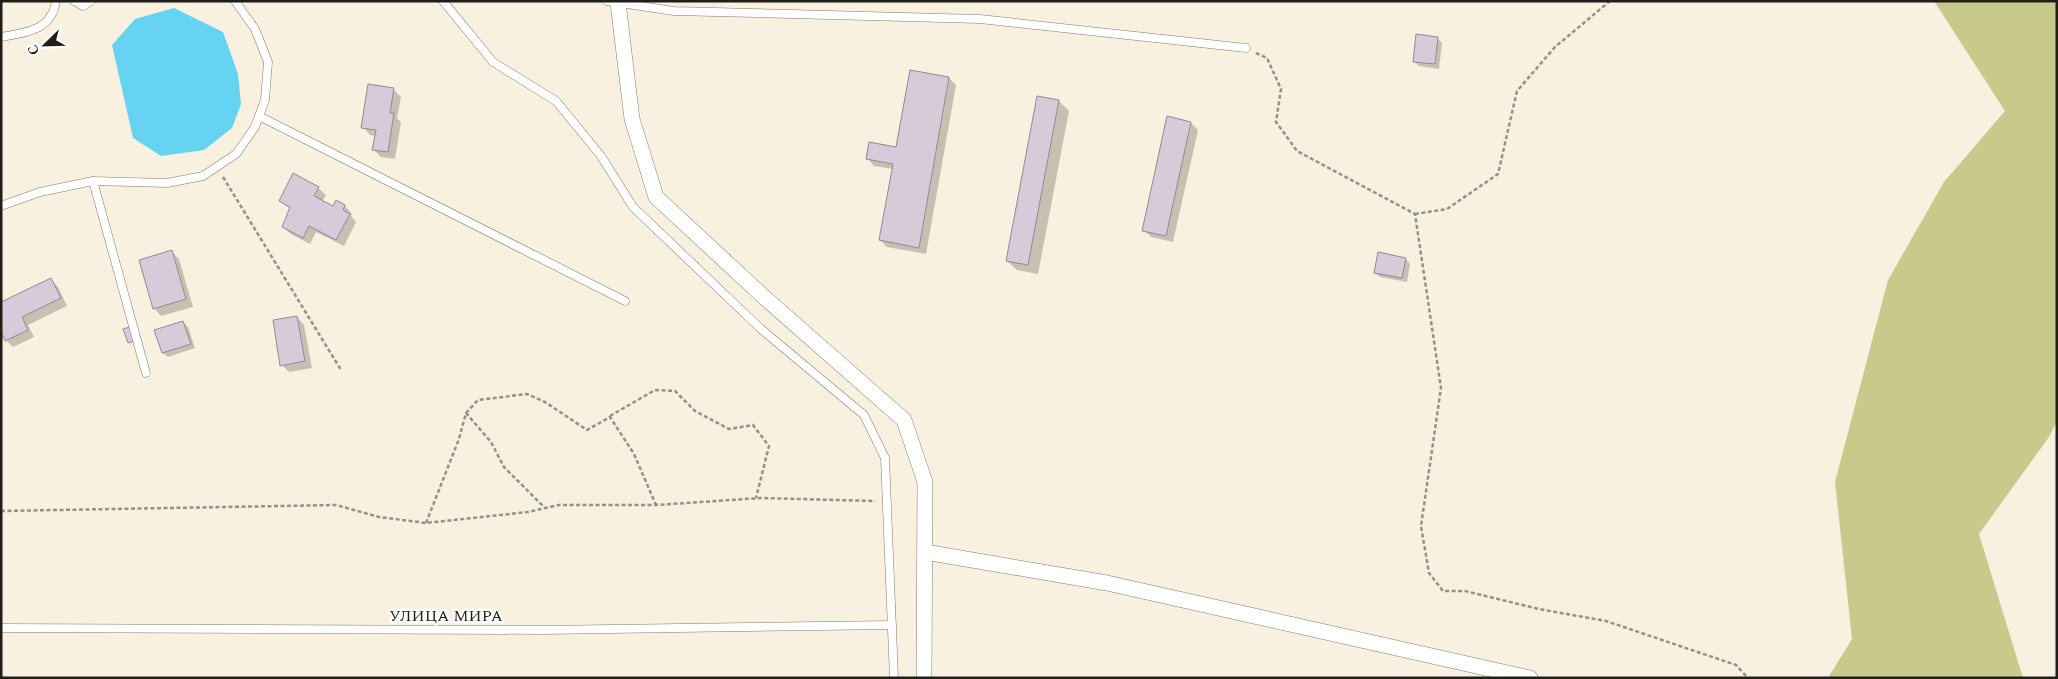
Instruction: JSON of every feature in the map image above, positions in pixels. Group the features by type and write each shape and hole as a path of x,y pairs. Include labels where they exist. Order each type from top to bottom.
{"street":[{"path":"612,2 632,120 656,196 765,298 904,420 925,482 924,678"},
{"path":"925,552 1107,583 1530,678"}],"lane":[{"path":"1,37 24,34 43,26 54,12 56,1"},
{"path":"74,1 83,6 91,1"},
{"path":"1,206 40,192 92,181 167,183 203,176 236,154 255,128 265,100 268,62 255,28 236,1"},
{"path":"443,1 493,62 556,101 601,156 633,207 761,329 864,414 885,458 894,678"},
{"path":"612,2 674,11 980,19 1246,48"},
{"path":"259,116 625,301"},
{"path":"92,181 146,374"},
{"name":"УЛИЦА МИРА","path":"1,628 543,630 892,625"}],"path":[{"path":"1246,48 1267,58 1281,89 1276,122 1297,151 1415,214 1447,209 1498,174 1517,91 1555,47 1610,1"},
{"path":"216,167 341,370"},
{"path":"1415,214 1441,388 1421,526 1429,573 1443,591 1465,591 1606,621 1736,665 1748,678"},
{"path":"426,523 459,439 466,413 478,400 527,394 545,402 587,430 655,390 675,391 694,411 729,429 753,425 769,446 756,498"},
{"path":"466,413 491,442 504,467 545,508"},
{"path":"610,416 634,454 656,505"},
{"path":"1,511 336,505 379,517 426,523 528,512 559,505 656,505 756,498 887,501"}],"green space":[{"path":"1934,1 2057,1 2057,421 2049,437 1979,534 2023,678 1828,678 1852,639 1835,482 1888,280 1944,182 2005,111"}],"water":[{"path":"174,8 223,32 238,74 241,104 232,128 204,150 161,156 133,138 112,45 135,19"}],"building":[{"path":"1416,34 1438,37 1435,64 1413,62"},
{"path":"910,70 949,77 919,248 879,240 893,164 866,159 869,142 896,147"},
{"path":"368,84 394,88 390,113 394,113 388,152 372,150 376,130 361,128"},
{"path":"1037,96 1059,100 1028,265 1006,261"},
{"path":"1167,116 1191,122 1166,236 1142,231"},
{"path":"293,173 319,187 314,196 333,206 336,200 345,205 343,210 350,214 336,240 309,226 303,238 282,227 290,207 279,201"},
{"path":"172,250 186,299 153,309 139,260"},
{"path":"1378,252 1406,258 1402,278 1374,273"},
{"path":"51,278 61,298 22,317 28,330 5,341 1,332 1,302"},
{"path":"297,316 305,361 280,366 273,320"},
{"path":"183,321 191,344 162,353 154,330"},
{"path":"130,327 135,341 128,343 123,329"}]}
